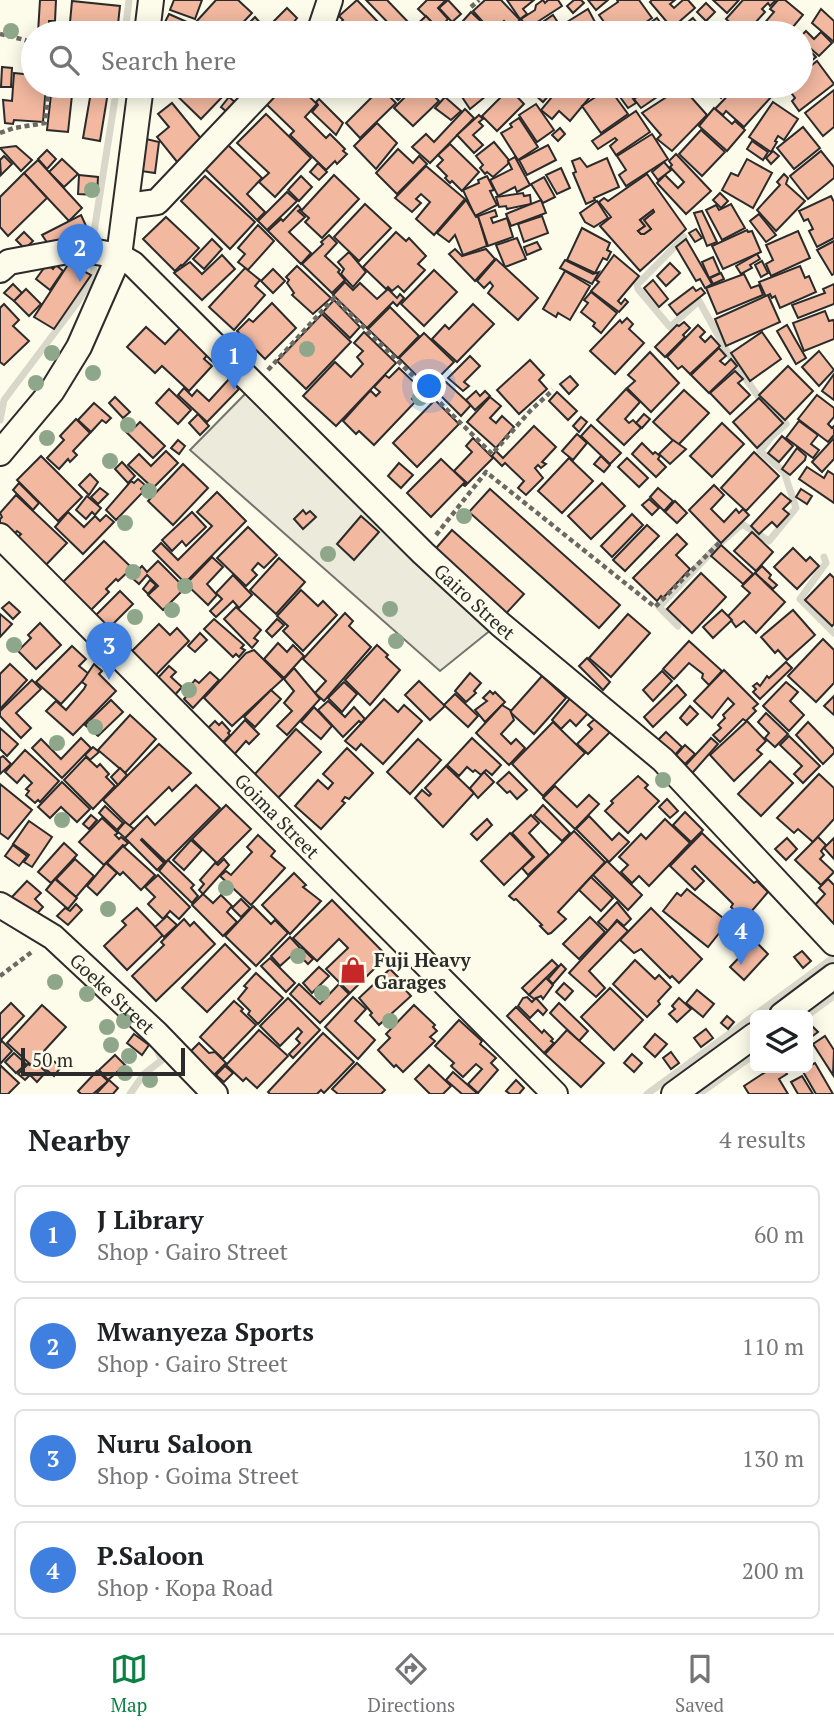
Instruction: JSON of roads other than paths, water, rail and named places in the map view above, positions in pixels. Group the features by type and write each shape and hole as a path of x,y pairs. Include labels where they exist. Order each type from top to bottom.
{"street":[{"path":"148,21 151,0"},
{"path":"323,21 330,0"},
{"path":"0,453 52,391 79,347 119,256 140,98"},
{"path":"127,206 157,202 256,98"},
{"path":"0,270 9,262 68,251 91,251 119,256"},
{"name":"Gairo Street","path":"119,256 134,264 423,553 500,624 663,760 834,943"},
{"name":"Goima Street","path":"0,536 555,1094"},
{"name":"Goeke Street","path":"0,905 53,937 157,1034 215,1094"},
{"path":"789,1010 834,976"},
{"path":"674,1094 750,1039"}],"waterway":[{"path":"126,21 129,0"},
{"path":"0,420 4,400 77,303 94,272 91,251 115,98"},
{"path":"678,626 659,607 718,545 742,524 769,541 796,508 784,472 760,451 786,424 748,382 728,353 699,301 670,327 638,289 637,285 684,237"},
{"path":"824,557 826,563 800,599 834,633"},
{"path":"647,1094 834,957"},
{"path":"813,1011 834,996"},
{"path":"130,1094 144,1074 162,1060 157,1050"},
{"path":"699,1094 750,1058"}],"place":[{"name":"Mwanyeza Sports","path":"80,282"},
{"name":"J Library","path":"234,390"},
{"name":"Nuru Saloon","path":"109,680"},
{"name":"P.Saloon","path":"741,965"},
{"name":"Fuji Heavy Garages","path":"353,970"}]}
